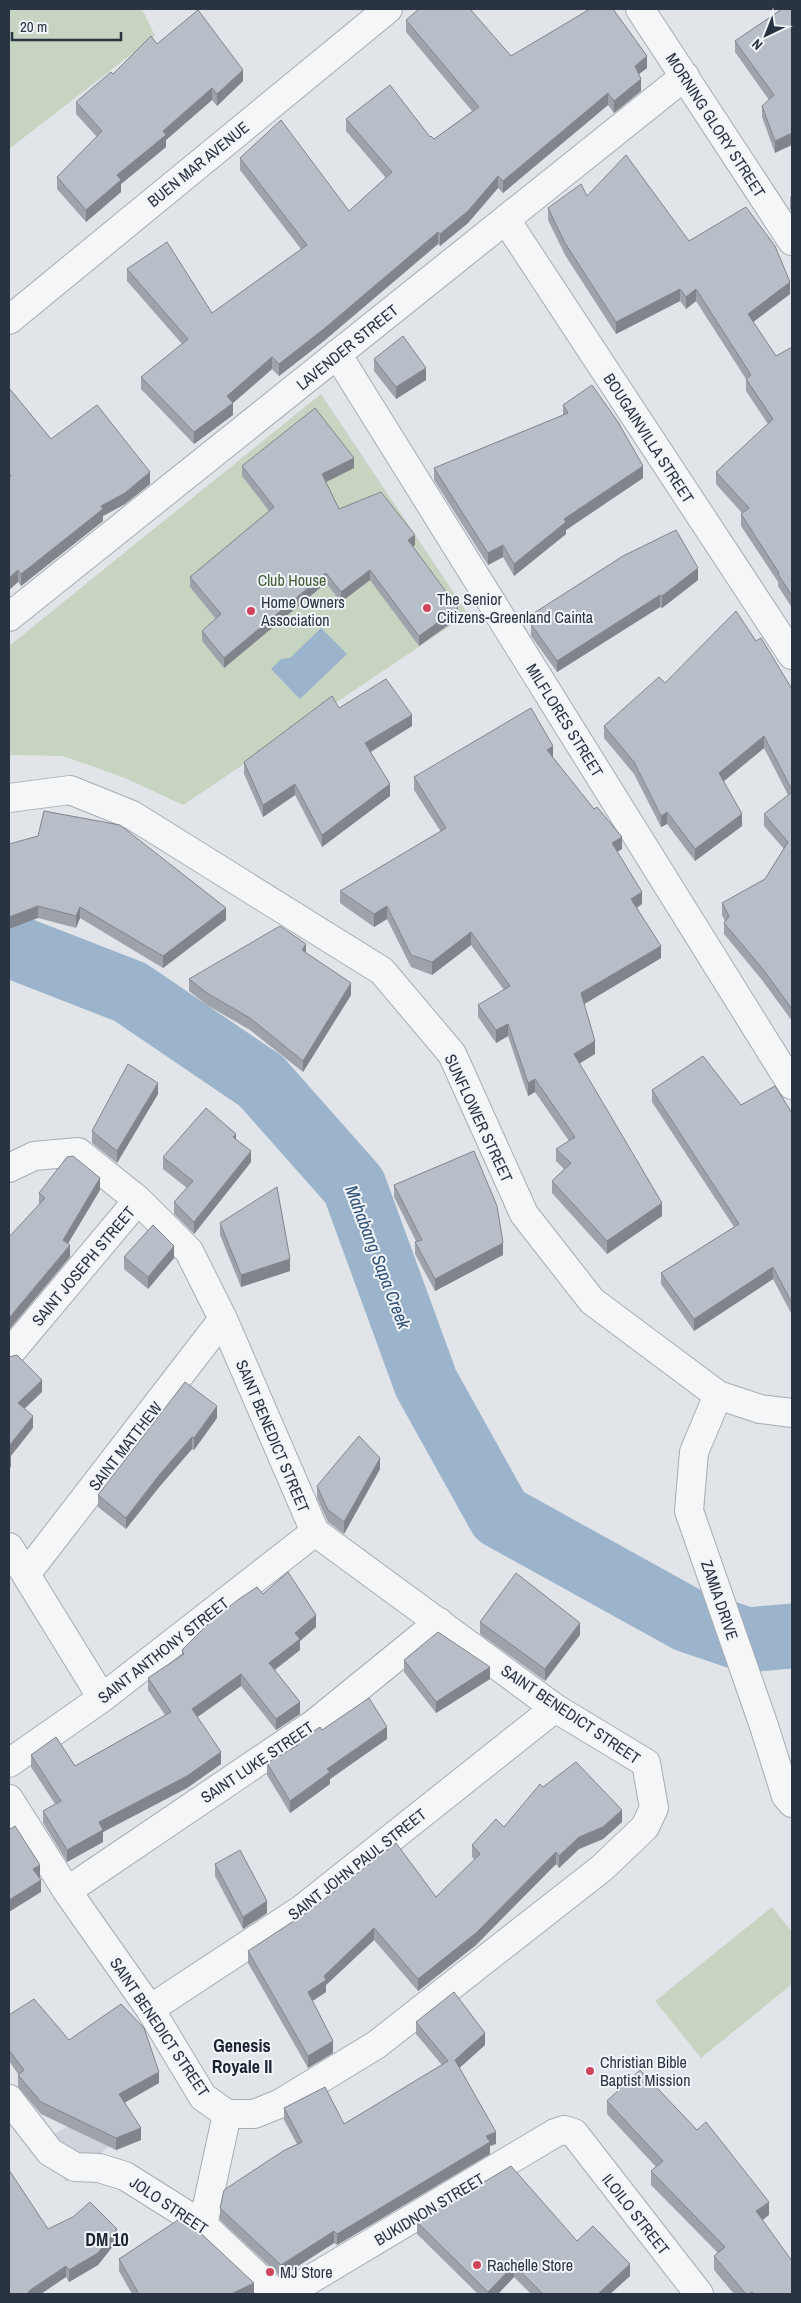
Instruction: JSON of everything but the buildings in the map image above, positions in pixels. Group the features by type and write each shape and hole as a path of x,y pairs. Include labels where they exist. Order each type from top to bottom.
{"street":[{"name":"BUEN MAR AVENUE","path":"9,320 388,9"},
{"name":"MORNING GLORY STREET","path":"640,9 792,241"},
{"name":"LAVENDER STREET","path":"9,617 685,76"},
{"name":"BOUGAINVILLA STREET","path":"506,220 792,655"},
{"name":"MILFLORES STREET","path":"337,354 792,1085"},
{"name":"SUNFLOWER STREET","path":"9,798 70,790 132,815 382,971 452,1054 524,1214 592,1301 718,1394 760,1409 792,1412"},
{"name":"SAINT BENEDICT STREET","path":"9,1168 34,1156 78,1152 138,1200 188,1251 223,1319 315,1532 555,1708 646,1763 654,1808 645,1827 602,1868 376,2045 279,2104 254,2114 227,2114 203,2097 150,2009 67,1891 9,1799"},
{"name":"SAINT JOSEPH STREET","path":"9,1354 138,1200"},
{"name":"SAINT MATTHEW","path":"26,1573 223,1319"},
{"name":"ZAMIA DRIVE","path":"718,1394 694,1452 689,1511 764,1726 786,1796 792,1803"},
{"name":"SAINT ANTHONY STREET","path":"9,1763 102,1698 315,1532"},
{"path":"9,1547 102,1698"},
{"name":"SAINT LUKE STREET","path":"67,1891 315,1723 439,1622"},
{"name":"SAINT JOHN PAUL STREET","path":"150,2009 302,1909 555,1708"},
{"name":"JOLO STREET","path":"9,2099 50,2152 74,2167 99,2168 125,2176 203,2225 276,2294"},
{"path":"203,2225 227,2114"},
{"name":"BUKIDNON STREET","path":"286,2294 555,2133 564,2130 574,2133"},
{"name":"ILOILO STREET","path":"574,2133 699,2294"}],"shaded area":[{"path":"98,2107 121,2136 66,2182 39,2144"}],"green space":[{"path":"9,9 142,9 155,36 9,149"},
{"name":"Club House","path":"321,394 468,614 183,805 125,778 63,756 9,755 9,646"},
{"path":"772,1907 792,1932 792,1984 701,2058 655,2001"}],"water":[{"path":"321,628 347,654 300,699 271,669 281,659 290,658"}],"waterway":[{"name":"Mahabang Sapa Creek","path":"9,945 130,992 261,1081 354,1186 426,1383 500,1516 688,1620 747,1640 792,1636"}],"place":[{"name":"The Senior Citizens-Greenland Cainta","path":"427,608"},
{"name":"Home Owners Association","path":"251,611"},
{"name":"Christian Bible Baptist Mission","path":"590,2071"},
{"name":"Rachelle Store","path":"477,2265"},
{"name":"MJ Store","path":"270,2272"}],"district":[{"name":"Genesis Royale II","path":"242,2055"},
{"name":"DM 10","path":"107,2239"}]}
